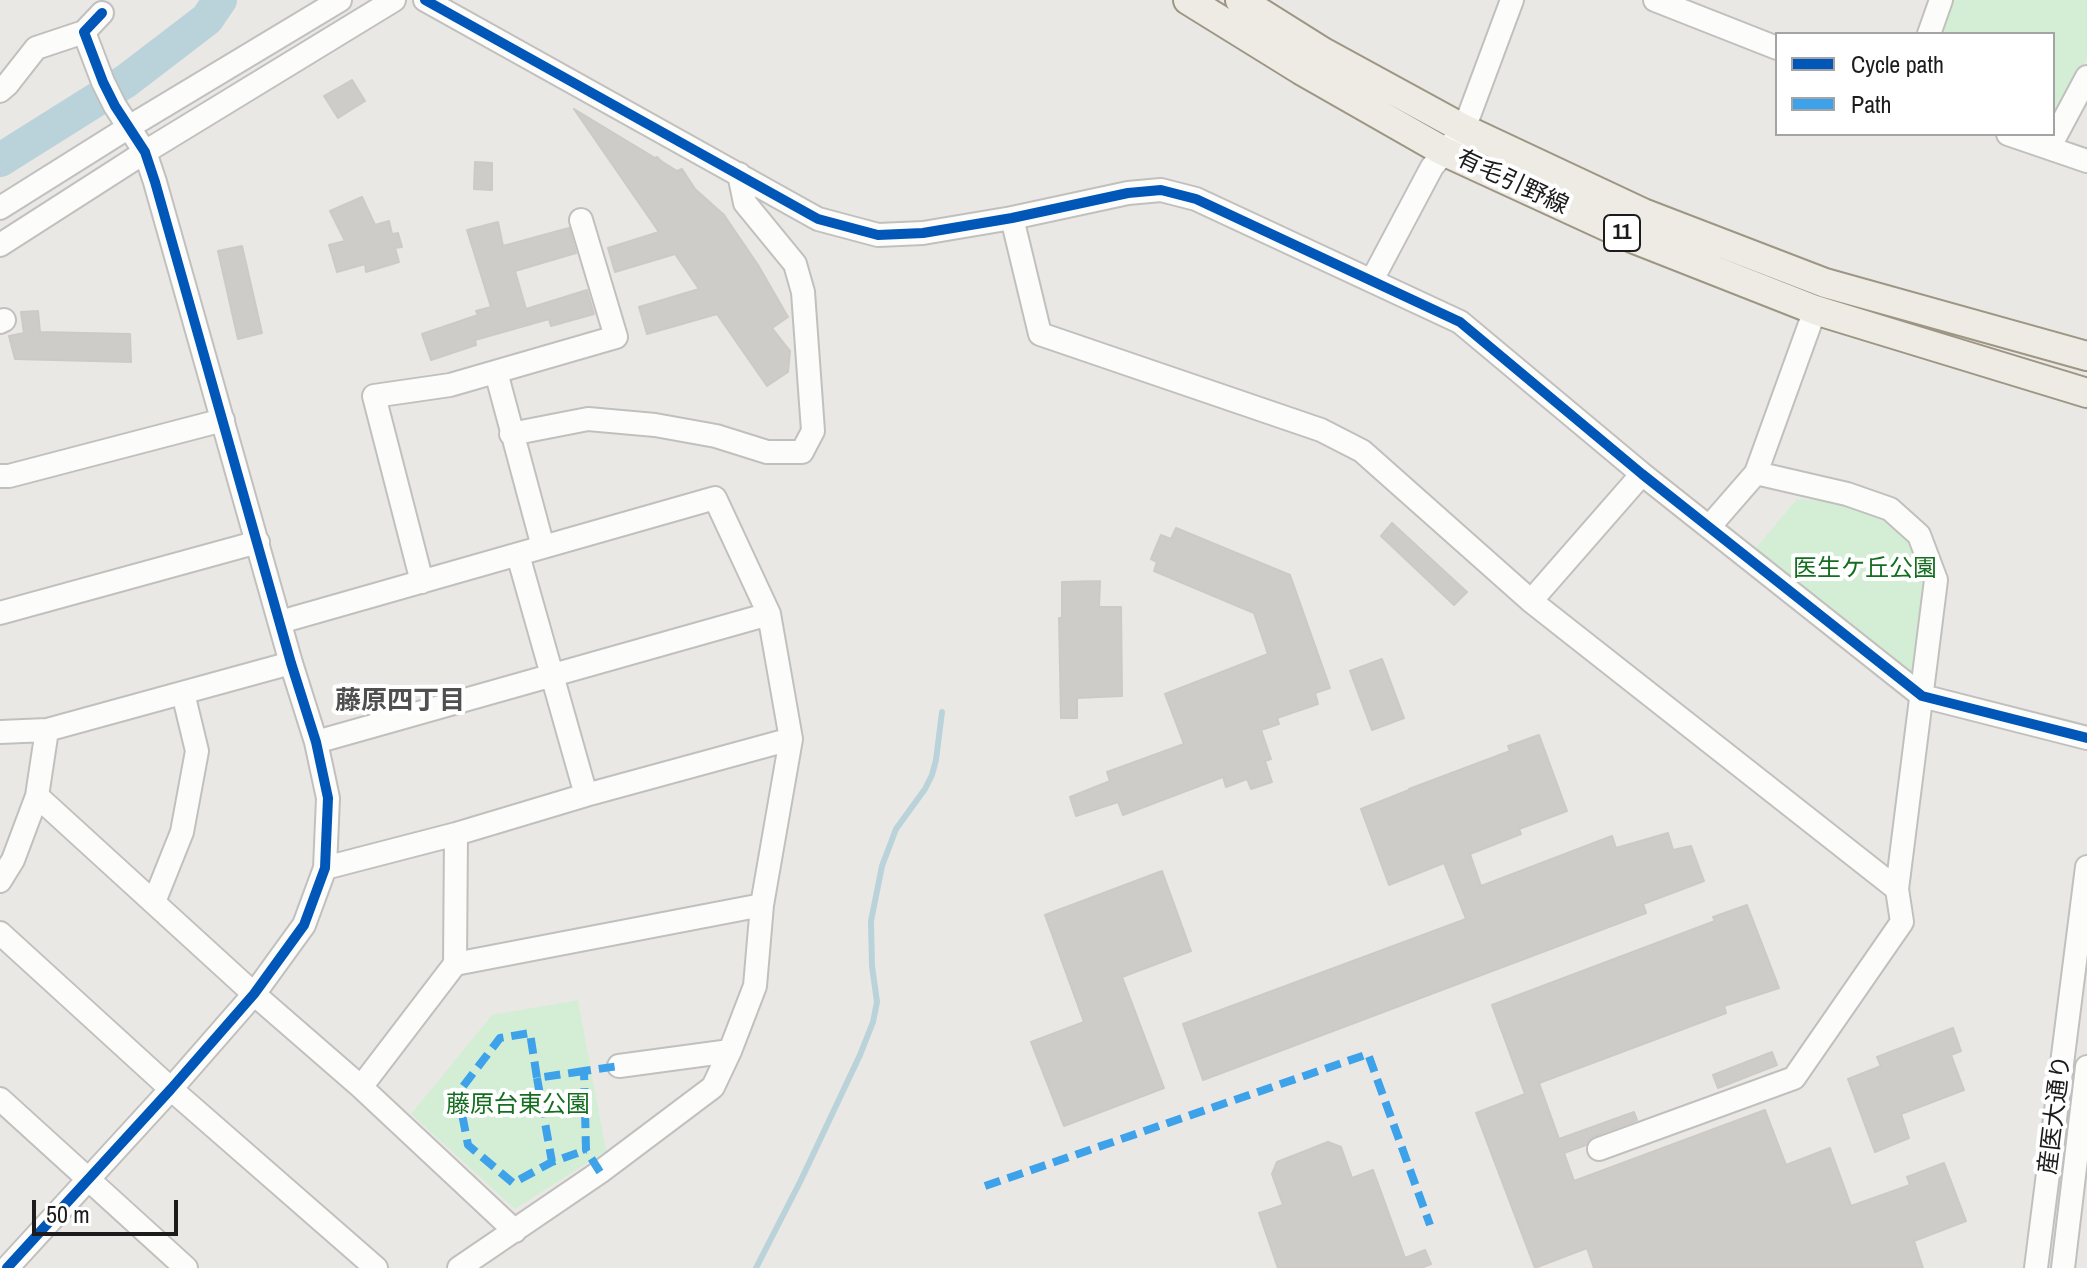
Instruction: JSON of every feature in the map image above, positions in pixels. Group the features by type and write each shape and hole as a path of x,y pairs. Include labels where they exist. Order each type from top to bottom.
{"main road":[{"name":"有毛引野線","path":"1188,0 1301,70 1443,151 1632,238 1815,310 2087,393"},
{"name":"有毛引野線","path":"1240,0 1323,52 1464,129 1643,213 1825,283 2087,356"}],"street":[{"path":"0,208 340,0"},
{"path":"0,245 145,152 394,0"},
{"path":"425,0 818,219 878,235 923,233 1128,193 1161,190 1196,199 1460,322 1642,474 1922,696 2087,738"},
{"path":"1372,280 1432,167 1464,129 1512,0"},
{"path":"1655,0 1775,47"},
{"path":"1930,32 1941,0"},
{"path":"2,87 36,48 84,32 102,13"},
{"path":"3,1268 171,1089 254,994 304,925 325,868 328,798 316,742 145,152 115,106 84,32"},
{"path":"2049,148 2087,77"},
{"path":"2014,136 2087,161"},
{"path":"511,434 588,419 655,425 716,436 767,452 802,452 813,431 803,292 795,264 745,203 739,174"},
{"path":"1012,218 1040,334 1321,430 1362,451 1531,601 1897,889"},
{"path":"422,582 374,396 450,385 616,337 581,220"},
{"path":"1709,527 1756,473 1815,310"},
{"path":"496,372 543,547"},
{"path":"0,476 223,420"},
{"path":"1599,1149 1794,1078 1902,922 1897,889 1936,580 1919,535 1890,509 1847,494 1756,473"},
{"path":"1531,601 1642,474"},
{"path":"280,622 715,498 769,614 791,739 762,905 755,986 713,1087 600,1172 459,1268"},
{"path":"2,606 258,542"},
{"path":"518,555 586,795"},
{"path":"316,742 769,614"},
{"path":"0,732 47,730 291,663"},
{"path":"154,902 182,832 197,751 183,693"},
{"path":"0,881 13,860 37,796 47,730"},
{"path":"325,868 791,739"},
{"path":"37,796 361,1087 515,1231"},
{"path":"361,1087 455,964 456,834"},
{"name":"産医大通り","path":"2036,1268 2087,867"},
{"path":"455,964 762,905"},
{"path":"0,933 171,1089 376,1268"},
{"path":"619,1066 730,1051"},
{"name":"産医大通り","path":"2063,1268 2087,1067"},
{"path":"0,1099 186,1268"}],"green space":[{"path":"1950,0 2087,0 2087,59 2055,116 2055,32 1939,32"},
{"name":"医生ケ丘公園","path":"1797,499 1863,508 1888,519 1909,539 1922,562 1927,590 1917,674 1912,676 1755,549"},
{"name":"藤原台東公園","path":"578,1000 606,1151 515,1209 411,1114 492,1015"}],"building":[{"path":"352,80 365,101 338,118 324,96"},
{"path":"574,109 677,171 682,169 695,189 724,215 788,317 772,328 790,351 788,372 767,386 717,314 647,334 639,307 699,289 675,254 615,272 608,248 659,232"},
{"path":"475,162 492,163 492,190 474,189"},
{"path":"362,197 375,225 389,221 392,234 398,233 402,247 395,248 399,262 366,272 365,264 337,272 329,245 345,241 330,211"},
{"path":"498,222 503,246 569,228 576,253 515,271 526,309 587,290 594,314 551,326 549,319 475,340 476,345 431,360 422,334 478,315 476,311 491,307 467,230"},
{"path":"242,246 262,333 238,339 218,251"},
{"path":"38,311 40,332 130,334 131,362 15,359 9,336 24,333 21,312"},
{"path":"1392,523 1467,592 1454,605 1381,536"},
{"path":"1176,528 1290,575 1330,688 1315,693 1318,704 1277,718 1279,724 1261,730 1271,759 1265,761 1272,782 1251,789 1247,779 1226,787 1223,777 1123,815 1118,802 1076,816 1070,797 1110,781 1107,772 1184,744 1165,694 1268,654 1254,613 1154,571 1157,562 1151,559 1161,535 1171,539"},
{"path":"1100,581 1099,607 1121,607 1122,696 1077,698 1077,718 1061,718 1059,618 1062,618 1062,582"},
{"path":"1382,659 1404,718 1372,730 1350,671"},
{"path":"1539,735 1567,811 1519,829 1521,834 1470,854 1481,886 1612,836 1616,848 1668,833 1673,850 1691,846 1704,881 1643,904 1646,913 1203,1080 1183,1024 1466,919 1444,863 1389,885 1361,809 1510,751 1508,746"},
{"path":"1162,871 1191,951 1122,977 1164,1088 1064,1126 1031,1042 1084,1022 1045,915"},
{"path":"1747,905 1779,988 1724,1006 1726,1013 1539,1083 1559,1139 1634,1112 1637,1120 1594,1136 1586,1145 1564,1153 1574,1181 1765,1110 1786,1165 1830,1148 1851,1206 1910,1185 1907,1177 1944,1163 1966,1221 1914,1241 1923,1268 1594,1268 1587,1248 1535,1268 1476,1113 1525,1094 1492,1005 1715,921 1713,917"},
{"path":"1953,1028 1961,1051 1951,1055 1964,1090 1901,1114 1909,1138 1875,1152 1848,1079 1881,1066 1877,1057"},
{"path":"1772,1052 1777,1065 1718,1088 1713,1075"},
{"path":"1328,1142 1341,1147 1352,1178 1373,1170 1405,1258 1425,1250 1431,1264 1421,1268 1278,1268 1259,1213 1283,1205 1272,1174 1277,1162"}],"waterway":[{"path":"0,160 126,81 207,19 220,0"},
{"path":"756,1268 801,1180 873,1022 877,1002 871,921 882,866 896,829 932,775 942,712"}],"marked path":[{"path":"584,1071 537,1078 530,1033 500,1038 458,1093 468,1145 513,1183 552,1162 586,1150"},
{"path":"985,1186 1368,1054 1430,1225"},
{"path":"600,1172 586,1150 584,1071 619,1066"},
{"path":"537,1078 552,1162"}],"cycle path":[{"path":"425,0 818,219 878,235 923,233 1128,193 1161,190 1196,199 1460,322 1642,474 1922,696 2087,738"},
{"path":"7,1268 254,994 304,925 325,868 328,798 316,742 155,182 145,152 103,82 84,32 102,13"}],"district":[{"name":"藤原四丁目","path":"400,702"}]}
